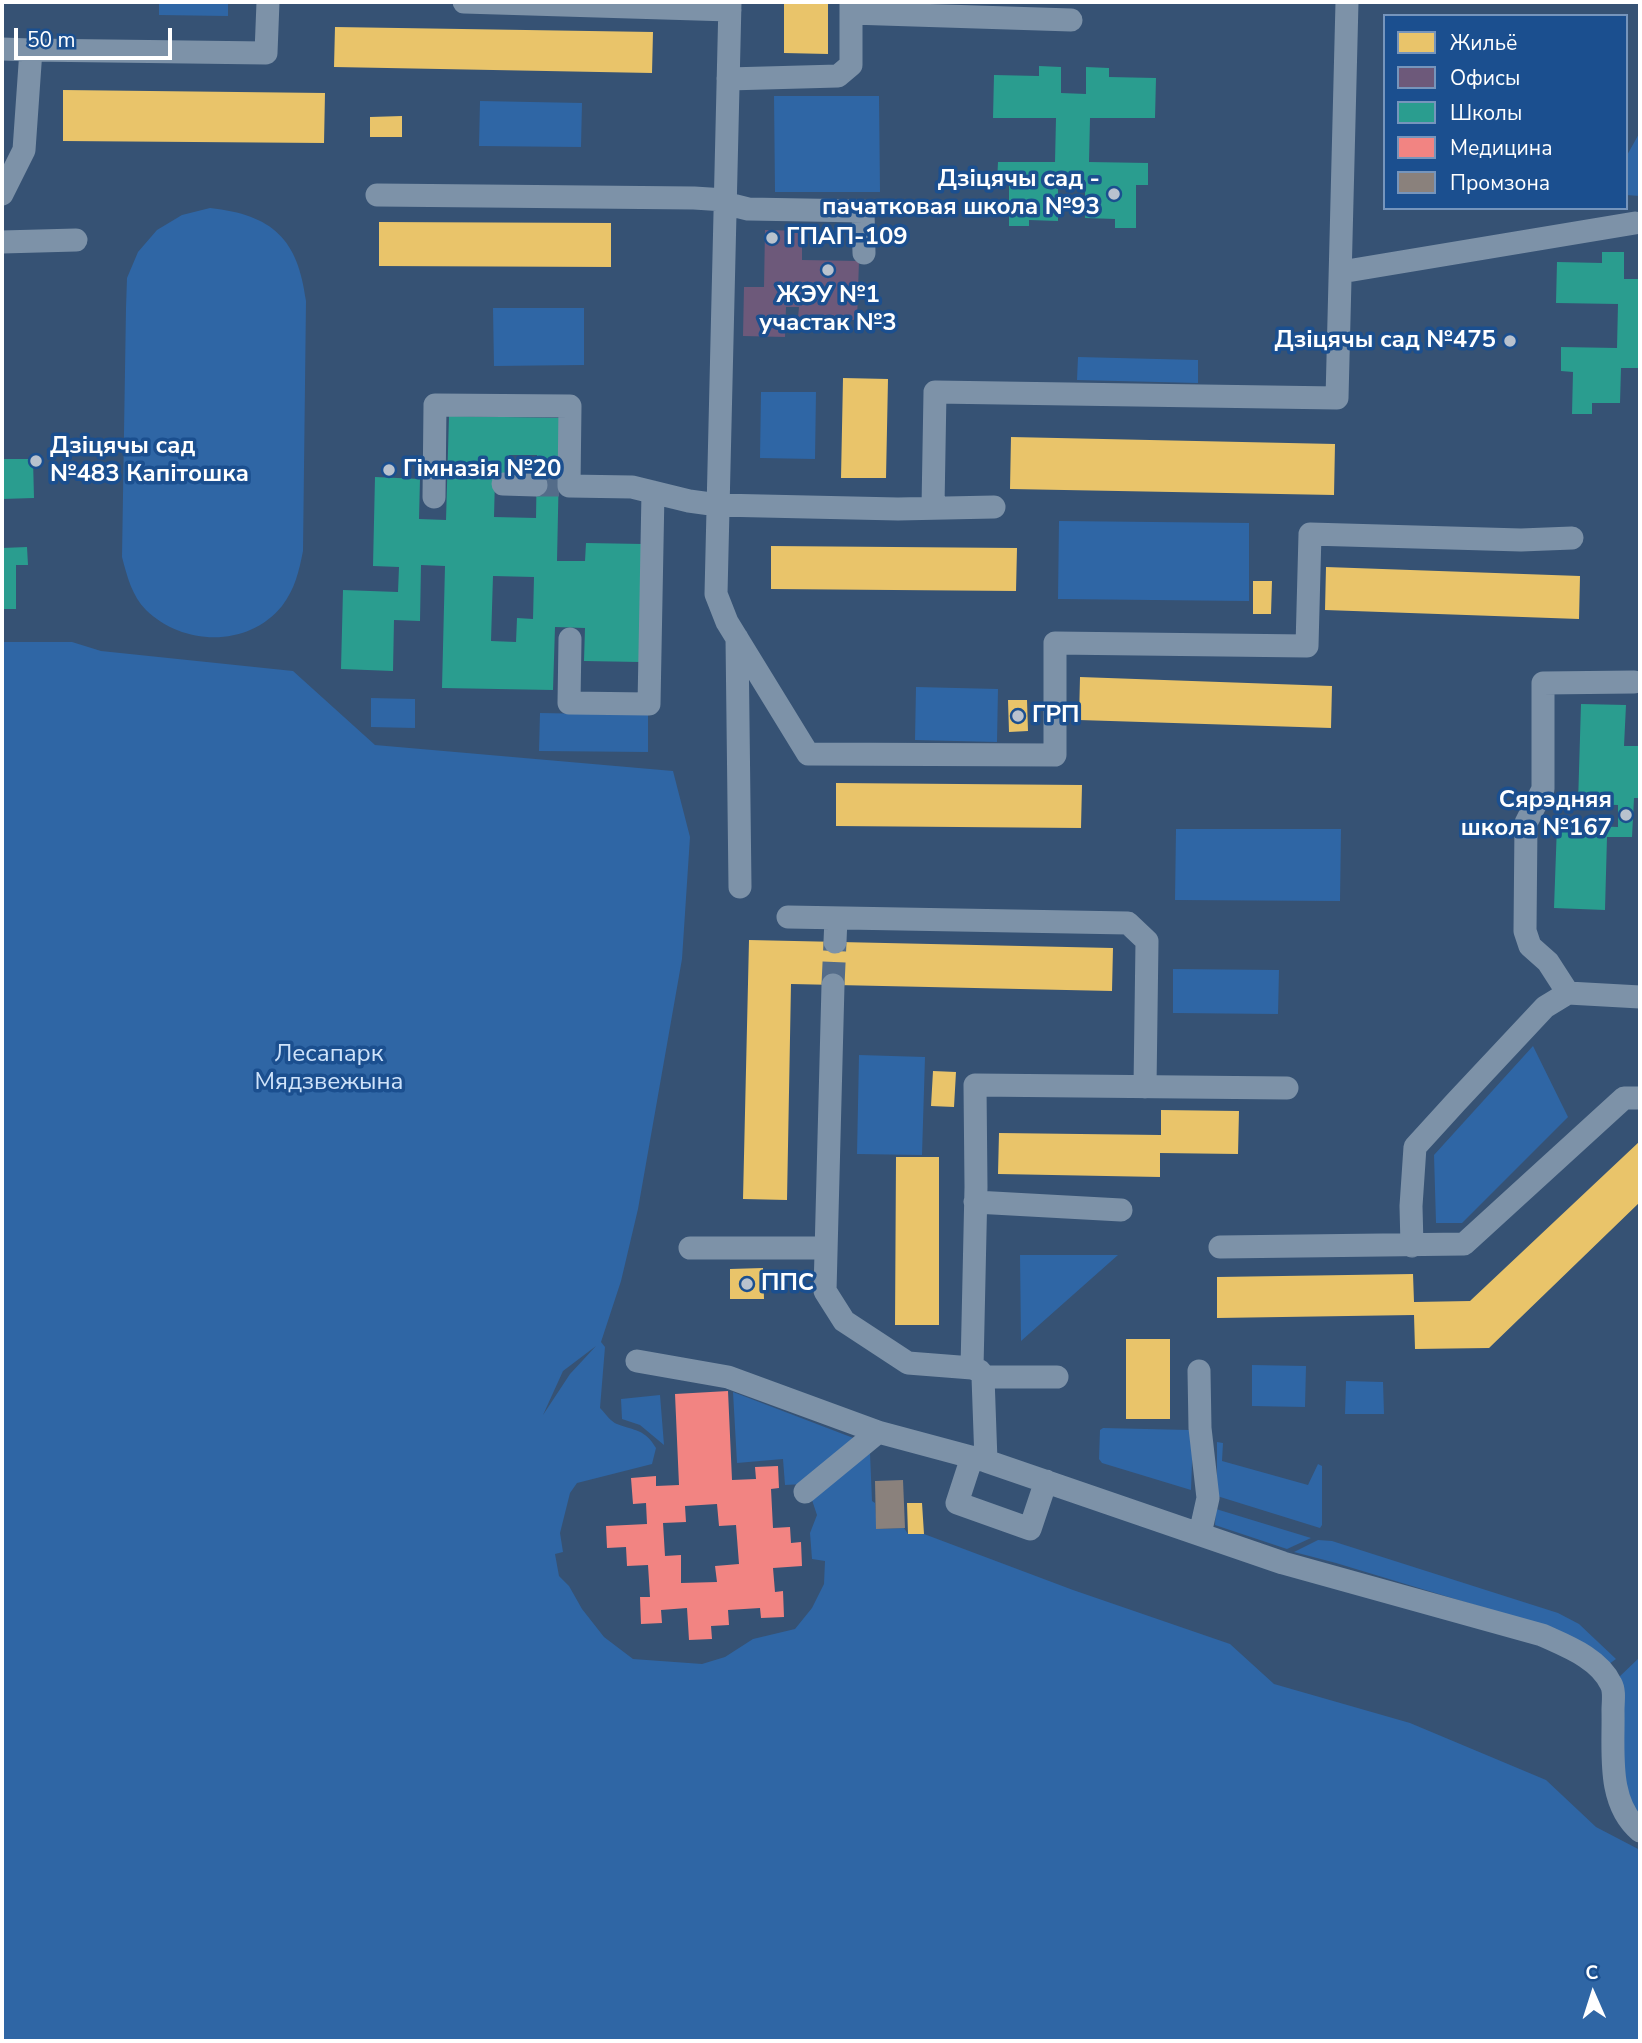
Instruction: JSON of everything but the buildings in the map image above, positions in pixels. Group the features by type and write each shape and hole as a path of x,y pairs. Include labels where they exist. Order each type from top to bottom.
{"street":[{"path":"2,50 266,53 268,2"},
{"path":"464,2 730,6 716,594 727,622 807,754 1055,755 1055,643 1307,646 1310,534 1521,540 1572,538"},
{"path":"933,507 935,392 1337,398 1347,2"},
{"path":"728,79 838,76 851,65 851,8 1071,20"},
{"path":"2,194 24,150 31,50"},
{"path":"377,195 725,200 728,204 748,209 863,211 864,253"},
{"path":"1341,272 1635,223"},
{"path":"2,242 76,240"},
{"path":"434,498 435,405 570,406 555,485"},
{"path":"503,484 632,487 718,505 898,509 994,507"},
{"path":"570,639 569,703 649,704 653,492"},
{"path":"737,638 740,887"},
{"path":"1568,993 1548,962 1530,946 1525,931 1526,823 1543,789 1543,682 1633,682"},
{"path":"788,917 1128,923 1147,941 1144,1087"},
{"path":"835,942 836,918"},
{"path":"834,985 825,1291 844,1321 908,1363 977,1372 1057,1377"},
{"path":"1412,1246 1411,1206 1415,1147 1545,1007 1568,993 1640,997"},
{"path":"1046,1481 1030,1530 957,1503 979,1459 975,1085 1287,1088"},
{"path":"1220,1247 1464,1244 1624,1098 1640,1098"},
{"path":"975,1202 1121,1210"},
{"path":"690,1248 826,1248"},
{"path":"637,1361 728,1377 878,1432 979,1459 1283,1563 1542,1635 1585,1657 1601,1669 1612,1685 1614,1785 1620,1804 1640,1831"},
{"path":"1199,1370 1200,1427 1208,1499 1200,1534"},
{"path":"805,1492 878,1432"}],"green space":[{"path":"159,2 228,2 228,16 159,15"},
{"path":"774,96 879,96 880,192 775,192"},
{"path":"480,101 582,103 581,147 479,146"},
{"path":"1640,132 1640,196 1628,195 1628,153"},
{"path":"210,208 250,217 279,234 296,261 306,301 303,551 298,573 286,600 268,620 234,635 215,637 196,636 178,630 161,622 146,610 134,592 122,557 127,278 138,252 157,230 182,215"},
{"path":"493,308 584,308 584,365 494,366"},
{"path":"1078,357 1198,360 1198,383 1077,380"},
{"path":"761,392 816,392 815,459 760,458"},
{"path":"1059,521 1249,523 1249,601 1058,599"},
{"name":"Лесапарк Мядзвежына","path":"2,642 72,642 101,651 293,671 375,745 673,771 690,837 682,959 638,1209 621,1281 601,1342 605,1347 600,1408 615,1423 644,1434 656,1448 652,1464 577,1483 570,1493 560,1533 563,1552 555,1554 559,1576 569,1586 582,1609 604,1637 633,1659 702,1664 725,1657 753,1639 795,1629 812,1608 824,1584 825,1561 812,1559 810,1533 817,1515 811,1497 870,1453 872,1501 875,1503 877,1529 904,1528 908,1534 924,1534 1073,1590 1230,1644 1274,1684 1410,1723 1546,1780 1596,1827 1640,1850 1640,2041 5,2041 2,2038","holes":["596,1346 570,1374 543,1415 563,1371"]},
{"path":"916,687 998,689 997,742 915,740"},
{"path":"371,698 415,699 415,728 371,727"},
{"path":"540,713 648,715 648,752 539,751"},
{"path":"1176,829 1341,829 1340,901 1175,900"},
{"path":"1173,969 1279,970 1278,1014 1173,1013"},
{"path":"1533,1046 1568,1117 1462,1223 1436,1223 1434,1155"},
{"path":"859,1055 925,1057 922,1155 857,1154"},
{"path":"1020,1255 1118,1255 1021,1341"},
{"path":"1252,1365 1306,1366 1305,1407 1252,1406"},
{"path":"1346,1381 1383,1382 1384,1414 1345,1414"},
{"path":"733,1392 856,1439 804,1484 785,1485 783,1459 737,1463"},
{"path":"660,1395 664,1445 640,1425 622,1419 621,1399"},
{"path":"1100,1430 1189,1430 1193,1435 1191,1490 1102,1463 1099,1459"},
{"path":"1217,1442 1223,1443 1222,1461 1308,1485 1318,1464 1322,1466 1320,1528 1217,1496"},
{"path":"1216,1509 1311,1538 1287,1549 1215,1525"},
{"path":"1318,1540 1332,1541 1558,1613 1579,1624 1616,1659 1609,1664 1541,1625 1294,1552"},
{"path":"1640,1657 1640,1820 1626,1801 1617,1679"}],"tunnel":[{"path":"536,485 559,485"},
{"path":"833,985 835,942"}],"place":[{"name":"Дзіцячы сад - пачатковая школа №93","path":"1114,194"},
{"name":"ГПАП-109","path":"772,238"},
{"name":"ЖЭУ №1 участак №3","path":"828,270"},
{"name":"Дзіцячы сад №475","path":"1510,341"},
{"name":"Дзіцячы сад №483 Капітошка","path":"36,461"},
{"name":"Гімназія №20","path":"389,470"},
{"name":"ГРП","path":"1018,716"},
{"name":"Сярэдняя школа №167","path":"1626,815"},
{"name":"ППС","path":"747,1284"}]}
